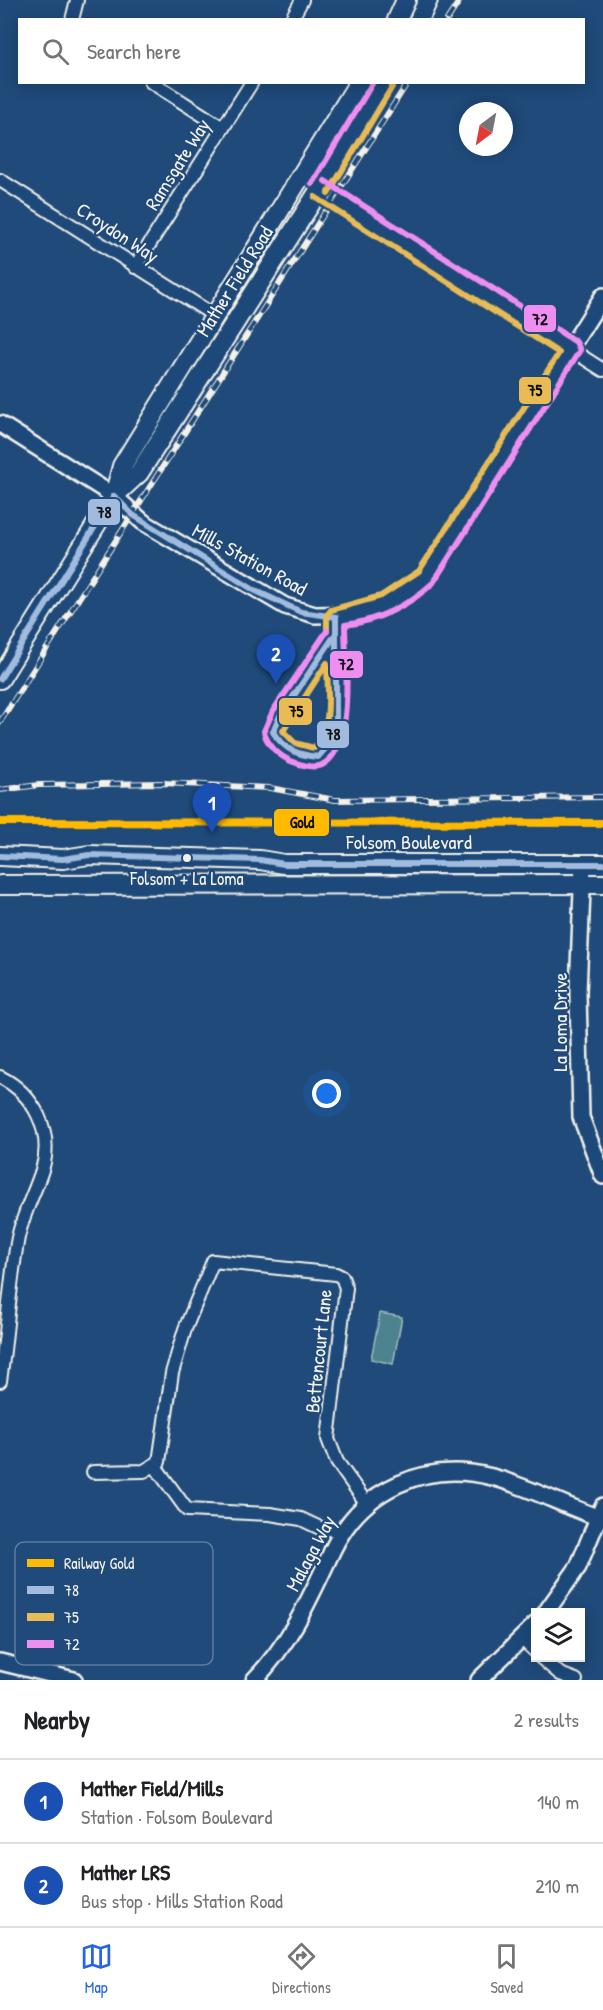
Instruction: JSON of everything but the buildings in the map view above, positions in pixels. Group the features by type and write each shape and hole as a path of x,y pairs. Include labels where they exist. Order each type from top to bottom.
{"main road":[{"path":"398,18 406,0"},
{"path":"420,18 429,0"},
{"name":"Mather Field Road","path":"114,496 122,466 358,84"},
{"path":"320,189 324,161 371,84"},
{"name":"Mather Field Road","path":"0,678 114,496 139,473 320,189 383,84"},
{"name":"Folsom Boulevard","path":"0,856 63,859 100,855 260,860 284,864 603,864"},
{"path":"0,885 603,884"}],"street":[{"path":"72,18 77,0"},
{"path":"292,18 302,0"},
{"path":"154,84 222,129"},
{"name":"Ramsgate Way","path":"135,267 251,84"},
{"name":"Croydon Way","path":"0,180 215,316"},
{"path":"320,189 603,370"},
{"name":"Mills Station Road","path":"0,424 114,496 143,522 285,606 330,617 360,614 381,607 414,588 426,577 603,296"},
{"name":"La Loma Drive","path":"583,864 578,993 582,1117 603,1176"},
{"path":"0,1077 17,1088 35,1108 42,1125 45,1153 41,1171 20,1226 0,1381"},
{"name":"Bettencourt Lane","path":"155,1466 161,1458 172,1373 185,1329 213,1261 336,1274 342,1277 346,1288 328,1439 338,1462 367,1504"},
{"path":"93,1472 144,1471 155,1466 187,1510 270,1514 301,1519 320,1528 344,1531"},
{"name":"Malaga Way","path":"254,1680 295,1626 344,1531 367,1504 405,1479 465,1473 493,1478 602,1514"},
{"path":"549,1608 578,1567 602,1514"},
{"path":"479,1680 531,1629"},
{"path":"521,1638 531,1647"},
{"path":"0,1662 74,1680"},
{"path":"546,1662 560,1674 576,1680"}],"green space":[{"path":"380,1313 402,1317 393,1364 371,1359"}],"railway":[{"path":"448,18 460,0"},
{"path":"0,722 407,84"},
{"path":"0,790 39,785 163,783 270,788 335,800 603,797"}],"rail line":[{"name":"Gold","path":"0,822 603,823"}],"transit line":[{"name":"72","path":"312,184 372,84"},
{"name":"75","path":"328,194 392,87"},
{"name":"72","path":"325,181 576,342 580,350 433,583 392,611 369,620 345,625 347,679 344,722 340,740 333,755 322,765 302,765 282,756 274,749 264,731 273,711 327,631"},
{"name":"75","path":"315,197 559,353 419,571 381,596 331,610 327,615 327,631"},
{"name":"78","path":"0,679 114,496 133,515 254,590 301,612 336,617 336,723 331,742 318,757 304,755 287,747 273,732 280,716 335,635"},
{"name":"75","path":"327,663 328,707 324,729 314,748 295,743 283,731 327,663"},
{"name":"78","path":"0,856 63,859 89,855 260,860 284,864 603,864"}],"place":[{"name":"Mather LRS","path":"276,684"},
{"name":"Mather Field/Mills","path":"212,833"},
{"name":"Folsom + La Loma","path":"187,858"}]}
